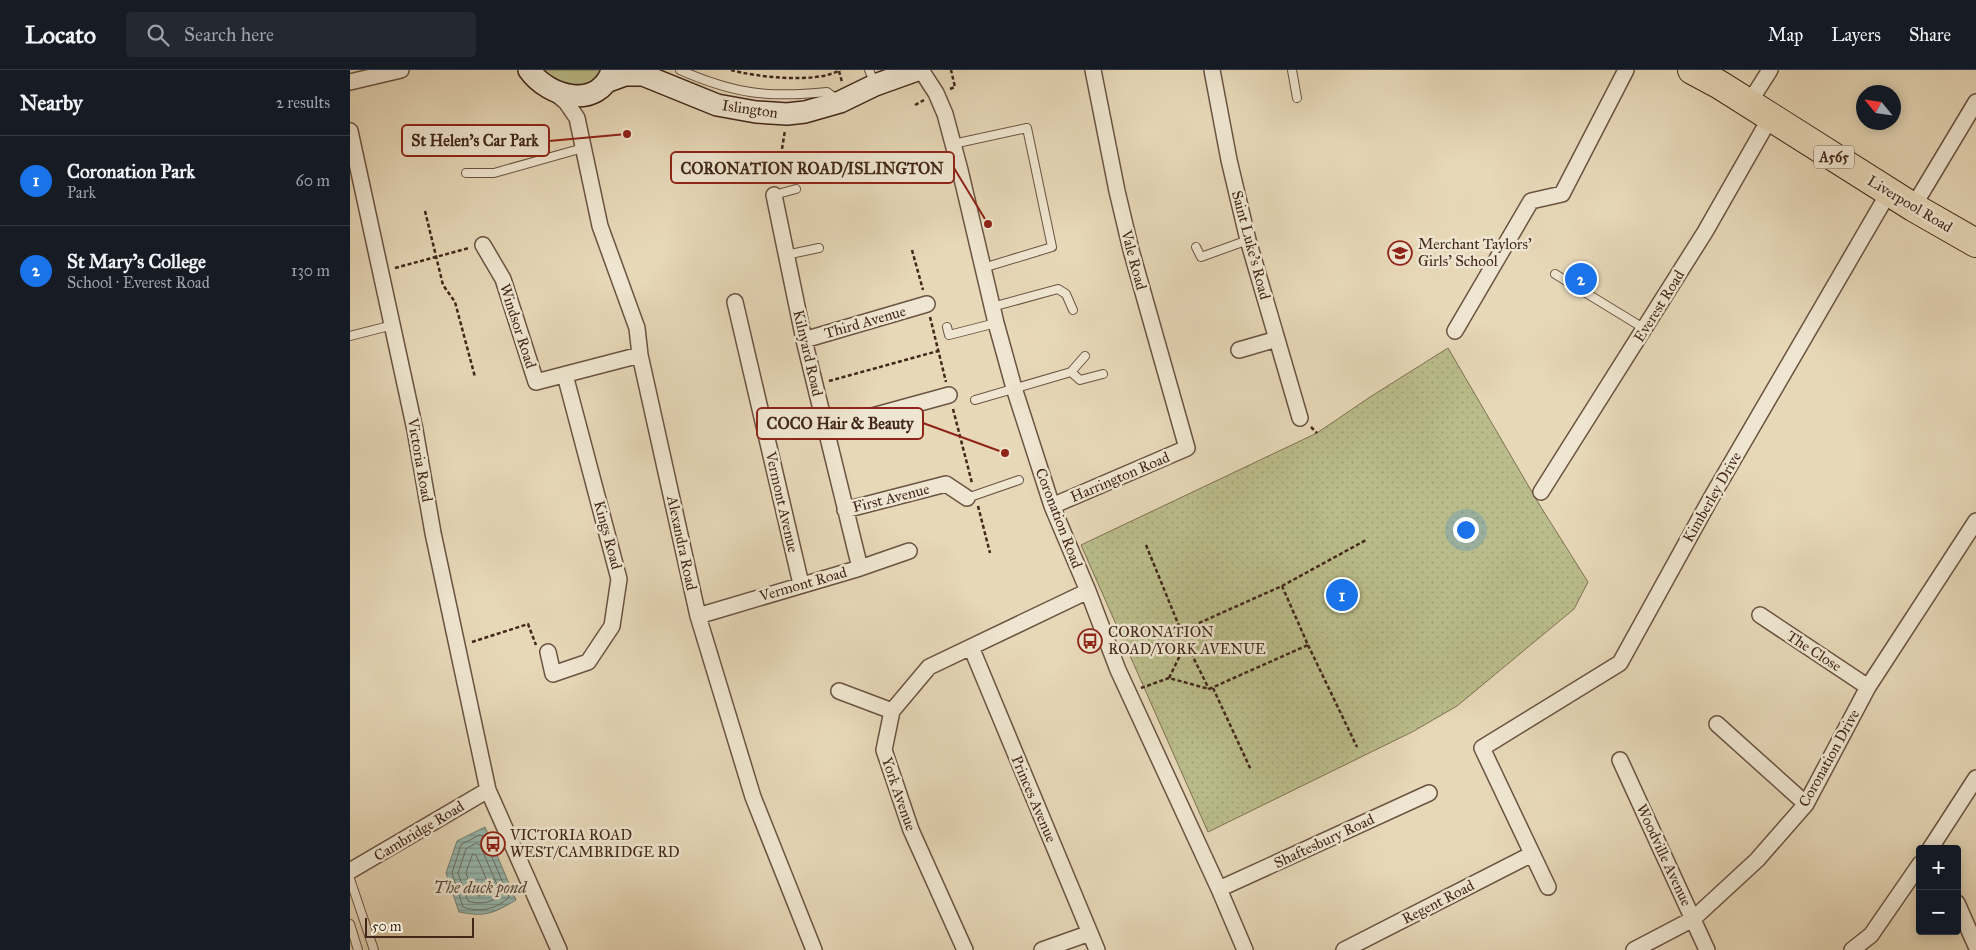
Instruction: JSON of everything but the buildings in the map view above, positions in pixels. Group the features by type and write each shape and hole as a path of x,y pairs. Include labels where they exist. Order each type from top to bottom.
{"highway":[{"name":"Liverpool Road","path":"1692,70 1760,110 1913,207 1976,243"}],"main road":[{"name":"Islington","path":"541,81 558,93 576,95 592,92 607,79 625,75 664,74 717,105 756,112 788,114 805,112 840,102 872,78 919,70"}],"street":[{"path":"350,82 401,70"},
{"name":"Alexandra Road","path":"517,70 541,81 570,107 580,127 600,226 637,328 640,355 698,616 753,797 814,950"},
{"name":"Coronation Road","path":"919,70 936,93 941,104 953,144 996,323 1014,388 1052,506 1128,692 1219,889 1244,950"},
{"name":"Vale Road","path":"1093,70 1129,241 1188,448"},
{"name":"Saint Luke's Road","path":"1212,70 1229,160 1248,240 1300,418"},
{"path":"1455,332 1531,201 1562,194 1626,70"},
{"name":"Everest Road","path":"1541,492 1705,232 1760,110 1770,70"},
{"path":"580,127 583,114 607,79"},
{"path":"1913,207 1976,102"},
{"name":"Victoria Road","path":"350,131 354,175 393,325 415,430 432,533 488,790 559,950"},
{"name":"Kimberley Drive","path":"1532,854 1482,748 1620,663 1711,498 1889,192"},
{"name":"Kilnyard Road","path":"774,195 804,340 860,568"},
{"name":"Windsor Road","path":"483,245 503,278 536,382 565,375"},
{"name":"Vermont Avenue","path":"735,302 801,584"},
{"name":"Third Avenue","path":"804,340 927,304"},
{"path":"1239,350 1277,339"},
{"path":"565,375 640,355"},
{"name":"Kings Road","path":"548,652 553,674 588,662 612,626 619,579 565,375"},
{"path":"826,429 949,395"},
{"name":"Harrington Road","path":"1052,506 1188,448"},
{"name":"First Avenue","path":"845,510 946,484 967,498"},
{"name":"Coronation Drive","path":"1634,950 1693,919 1757,860 1806,804 1868,687 1976,521"},
{"name":"Vermont Road","path":"698,616 860,568 909,551"},
{"name":"York Avenue","path":"965,950 911,830 884,750 892,711 929,667 1088,592"},
{"name":"The Close","path":"1760,615 1868,687"},
{"name":"Princes Avenue","path":"971,647 1097,950"},
{"path":"839,691 892,711"},
{"path":"1717,724 1806,804"},
{"name":"Woodville Avenue","path":"1620,760 1707,950"},
{"path":"1933,845 1976,778"},
{"name":"Cambridge Road","path":"350,872 488,790"},
{"name":"Shaftesbury Road","path":"1219,889 1429,793"},
{"path":"1532,854 1548,887"},
{"name":"Regent Road","path":"1344,950 1532,854"},
{"path":"1852,950 1871,935 1916,870"},
{"path":"1961,912 1975,944"},
{"path":"1042,950 1090,933"}],"lane":[{"path":"1292,70 1297,98"},
{"name":"Islington","path":"664,74 737,91 778,95 827,92 840,102"},
{"path":"953,144 1027,128 1052,247 983,268"},
{"path":"466,173 494,173 583,148"},
{"path":"774,195 796,189"},
{"path":"1196,247 1201,257 1248,240"},
{"path":"786,255 819,248"},
{"path":"1555,274 1645,329"},
{"path":"992,307 1058,289 1066,294 1073,310"},
{"path":"946,327 950,335 996,323"},
{"path":"350,336 393,325"},
{"path":"975,400 1070,372 1085,356"},
{"path":"1070,372 1080,380 1103,374"},
{"name":"First Avenue","path":"967,498 1019,480"},
{"path":"350,879 374,950"},
{"path":"350,924 358,950"}],"path":[{"path":"731,70 751,76 799,77 815,77 840,70"},
{"path":"774,195 788,114"},
{"path":"425,211 443,285 454,302 475,377"},
{"path":"380,272 483,245"},
{"path":"815,384 938,351"},
{"path":"1181,632 1282,586 1366,540"},
{"path":"1146,545 1181,632 1209,689"},
{"path":"1282,586 1357,747"},
{"path":"458,646 528,624 535,645 545,642 548,652"},
{"path":"1169,678 1186,643"},
{"path":"1128,692 1169,678 1209,689 1213,688 1308,645"},
{"path":"1213,688 1251,770"}],"green space":[{"path":"540,70 603,70 588,84 567,86"},
{"path":"1448,348 1539,504 1588,582 1574,609 1457,706 1412,732 1208,832 1081,545 1317,433"}],"water":[{"name":"The duck pond","path":"485,827 516,900 489,913 459,912 446,873 457,841"}],"place":[{"name":"St Helen's Car Park","path":"627,134"},
{"name":"CORONATION ROAD/ISLINGTON","path":"988,224"},
{"name":"Merchant Taylors' Girls' School","path":"1400,253"},
{"name":"St Mary's College","path":"1581,279"},
{"name":"COCO Hair & Beauty","path":"1005,453"},
{"name":"Coronation Park","path":"1342,595"},
{"name":"CORONATION ROAD/YORK AVENUE","path":"1090,641"},
{"name":"VICTORIA ROAD WEST/CAMBRIDGE RD","path":"493,844"}]}
